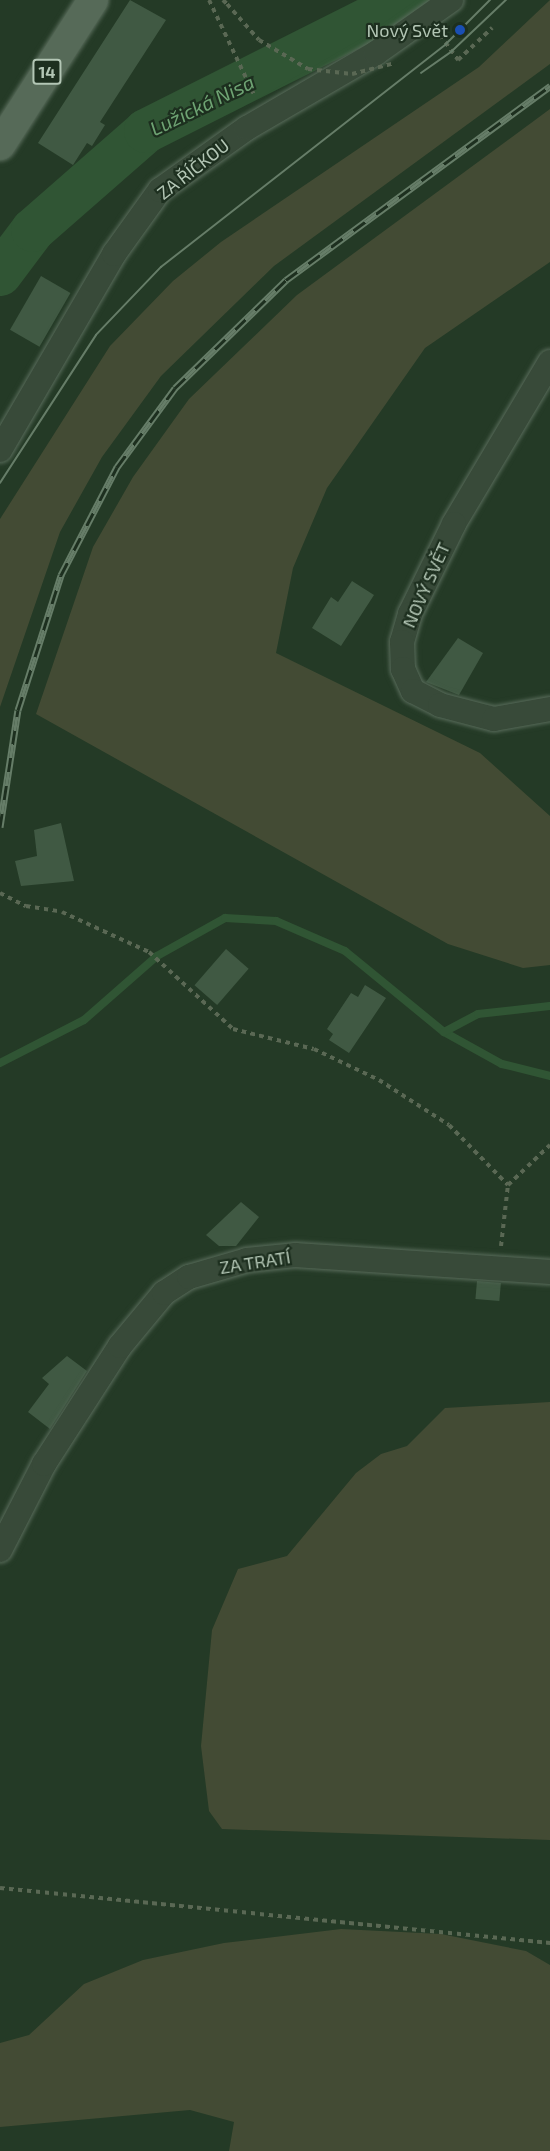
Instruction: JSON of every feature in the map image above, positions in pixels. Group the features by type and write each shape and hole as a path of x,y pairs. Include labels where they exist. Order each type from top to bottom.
{"main road":[{"name":"14","path":"0,145 93,0"}],"lane":[{"name":"ZA ŘÍČKOU","path":"0,450 114,254 160,190 247,128 376,53 451,0"},
{"name":"NOVÝ SVĚT","path":"550,362 454,524 410,614 402,642 403,669 413,692 440,705 494,719 550,709"},
{"name":"ZA TRATÍ","path":"0,1550 44,1464 120,1347 164,1293 189,1277 247,1260 295,1255 550,1272"}],"path":[{"path":"209,0 260,107"},
{"path":"223,0 260,40 308,69 352,75 395,63"},
{"path":"440,35 459,60 492,28"},
{"path":"0,893 26,906 62,912 149,952 233,1029 314,1050 379,1080 449,1125 508,1185"},
{"path":"498,1269 508,1185 550,1145"},
{"path":"0,1888 550,1943"}],"green space":[{"path":"550,0 550,64 274,266 161,376 102,457 60,532 0,707 0,519 110,346 173,281 221,242 479,67"},
{"path":"550,109 550,262 425,348 327,488 293,568 276,653 480,753 550,816 550,965 523,968 448,944 36,714 93,547 133,477 189,399 297,295"},
{"path":"550,1402 550,1840 222,1829 209,1811 201,1746 212,1630 238,1569 287,1556 356,1473 381,1454 407,1446 445,1408"},
{"path":"341,1929 441,1934 526,1951 550,1965 550,2151 229,2151 234,2122 190,2110 0,2127 0,2043 29,2035 84,1984 143,1960 224,1943"}],"building":[{"path":"130,0 166,20 100,122 105,125 92,146 87,143 73,165 38,143"},
{"path":"41,276 70,293 39,347 10,330"},
{"path":"352,581 374,595 341,646 312,628 331,597 338,602"},
{"path":"458,638 483,653 459,695 426,682"},
{"path":"61,823 74,881 21,886 15,861 37,856 34,830"},
{"path":"226,949 249,969 217,1005 195,985"},
{"path":"365,985 386,998 349,1053 329,1040 333,1034 327,1029 351,993 358,997"},
{"path":"241,1202 259,1217 236,1246 219,1246 206,1235"},
{"path":"477,1281 501,1283 499,1301 475,1299"},
{"path":"67,1356 87,1371 50,1429 28,1412 49,1384 42,1378"}],"waterway":[{"name":"Lužická Nisa","path":"0,274 33,230 146,131 407,0"},
{"path":"0,1063 84,1020 157,956 225,918 276,921 345,951 444,1032 478,1014 550,1006"},
{"path":"444,1032 502,1064 550,1076"}],"tram line":[{"path":"0,483 96,335 161,267 446,44 490,0"},
{"path":"421,73 452,51 506,0"}],"railway":[{"path":"0,827 18,710 61,575 117,467 175,388 286,280 550,86"}],"place":[{"name":"Nový Svět","path":"460,30"}]}
